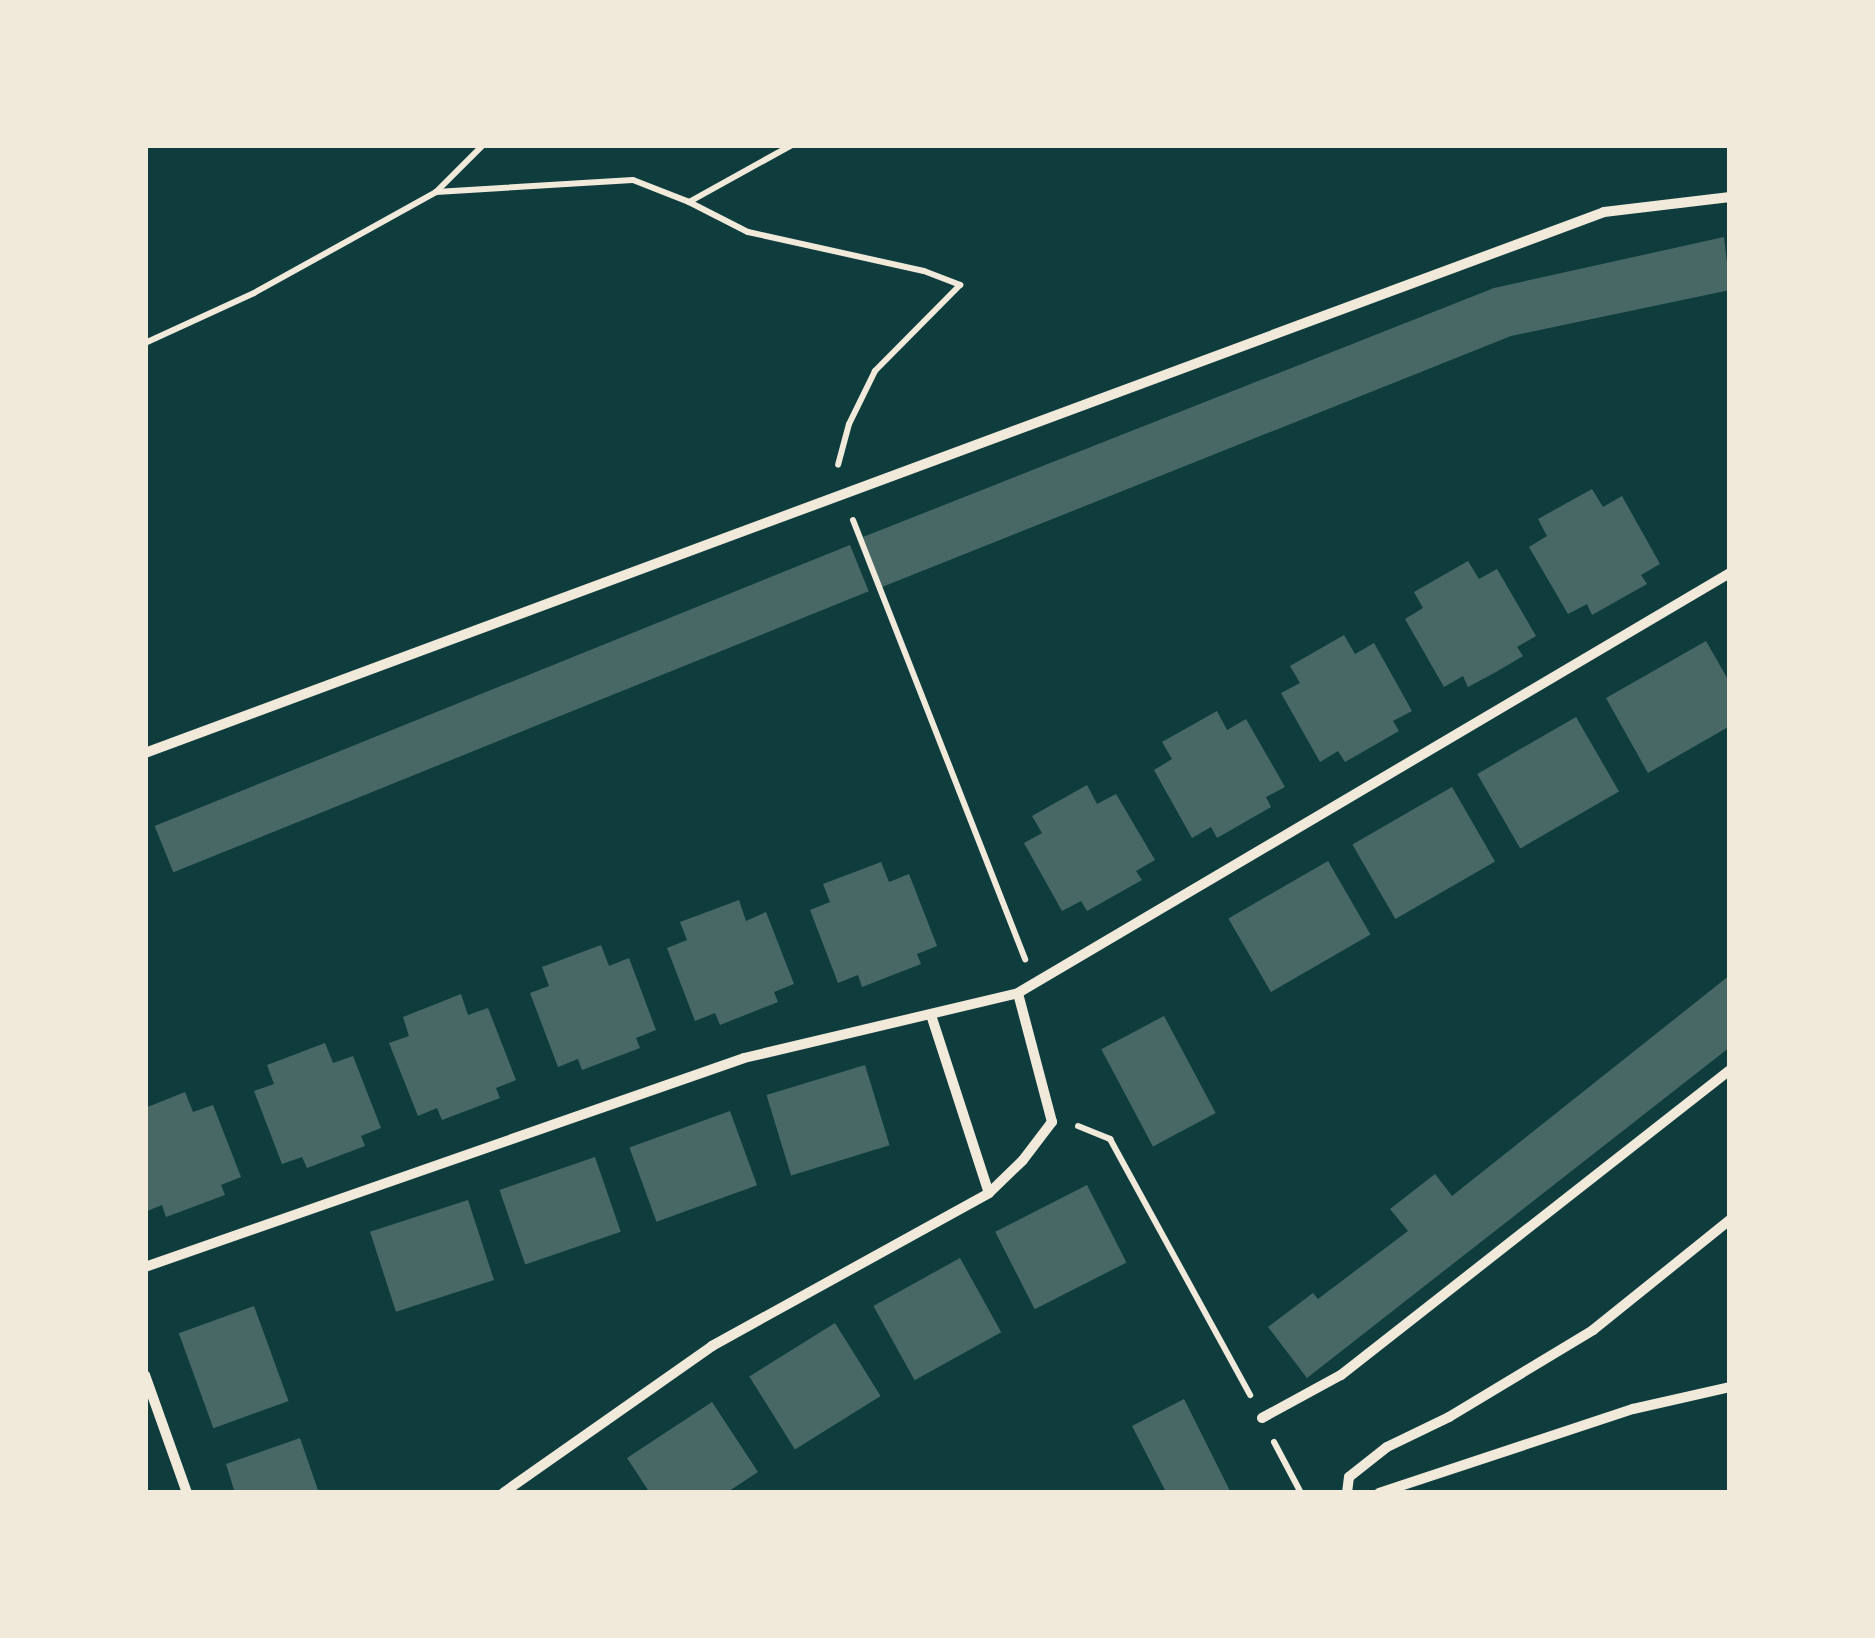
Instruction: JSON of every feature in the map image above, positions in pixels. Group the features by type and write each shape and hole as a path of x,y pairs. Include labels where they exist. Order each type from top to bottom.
{"street":[{"path":"145,753 1604,212 1730,197"},
{"path":"145,1267 744,1058 932,1018 1018,993 1730,573"},
{"path":"503,1493 712,1346 989,1193 1052,1122 1018,993"},
{"path":"932,1018 989,1193"},
{"path":"1262,1418 1341,1375 1730,1070"},
{"path":"1348,1493 1348,1477 1387,1447 1580,1338 1730,1220"},
{"path":"145,1375 187,1493"},
{"path":"1378,1493 1633,1410 1730,1387"}],"path":[{"path":"145,343 254,293 436,192 483,145"},
{"path":"689,202 792,145"},
{"path":"436,192 633,180 689,202 748,232 924,271 960,286 895,348 861,396 840,451 844,497 1035,985"},
{"path":"1052,1122 1096,1129 1110,1139 1262,1418"},
{"path":"1276,1445 1301,1493"}],"building":[{"path":"1724,237 1730,290 1511,336 882,587 863,537 1494,288"},
{"path":"1592,489 1603,507 1622,496 1660,564 1641,575 1647,584 1592,615 1587,604 1568,614 1529,547 1547,536 1538,519"},
{"path":"850,545 869,591 173,872 155,826"},
{"path":"1468,561 1479,579 1497,569 1536,636 1517,647 1523,656 1496,672 1468,687 1463,676 1444,687 1405,619 1423,608 1414,592"},
{"path":"1344,635 1355,654 1374,643 1412,711 1393,721 1399,731 1345,762 1338,751 1320,762 1281,693 1300,683 1290,666"},
{"path":"1706,641 1730,683 1730,726 1648,773 1606,698"},
{"path":"1217,711 1227,730 1246,719 1285,787 1266,797 1271,807 1217,838 1211,827 1192,838 1154,770 1172,759 1162,742"},
{"path":"1576,717 1619,791 1520,848 1477,774"},
{"path":"1087,785 1097,804 1116,794 1155,860 1136,871 1142,880 1087,911 1081,901 1062,911 1024,843 1042,833 1032,816"},
{"path":"1452,787 1495,861 1395,919 1352,845"},
{"path":"1328,861 1370,935 1271,992 1228,918"},
{"path":"881,862 889,882 909,874 937,946 917,954 921,964 862,987 858,975 838,983 810,910 830,902 823,884"},
{"path":"739,900 746,921 766,912 794,984 774,992 778,1002 720,1025 715,1013 695,1021 667,948 687,940 680,922"},
{"path":"601,945 609,966 629,958 656,1030 636,1038 640,1048 582,1070 578,1059 558,1067 530,993 549,986 542,967"},
{"path":"1730,975 1730,1047 1307,1378 1268,1327 1313,1293 1318,1299 1408,1231 1390,1209 1435,1174 1452,1196"},
{"path":"461,994 468,1015 488,1008 516,1080 496,1088 500,1098 442,1120 437,1108 418,1116 389,1043 409,1036 403,1017"},
{"path":"1164,1016 1216,1113 1153,1146 1101,1049"},
{"path":"325,1043 333,1063 353,1056 381,1128 361,1136 365,1146 307,1168 302,1157 282,1164 254,1091 274,1084 267,1065"},
{"path":"865,1065 890,1145 791,1175 767,1095"},
{"path":"185,1092 193,1112 213,1105 241,1177 221,1185 225,1195 166,1217 162,1205 145,1212 145,1108"},
{"path":"730,1111 757,1185 656,1222 629,1148"},
{"path":"595,1157 621,1232 525,1265 500,1190"},
{"path":"1087,1185 1126,1263 1035,1309 995,1232"},
{"path":"468,1200 494,1280 396,1312 370,1232"},
{"path":"960,1258 1001,1332 915,1380 873,1306"},
{"path":"254,1306 289,1401 213,1428 179,1333"},
{"path":"835,1323 881,1396 795,1449 749,1377"},
{"path":"1184,1399 1231,1493 1159,1493 1165,1490 1132,1426"},
{"path":"712,1402 758,1472 726,1493 650,1493 627,1458"},
{"path":"300,1438 319,1493 235,1493 226,1464"}]}
